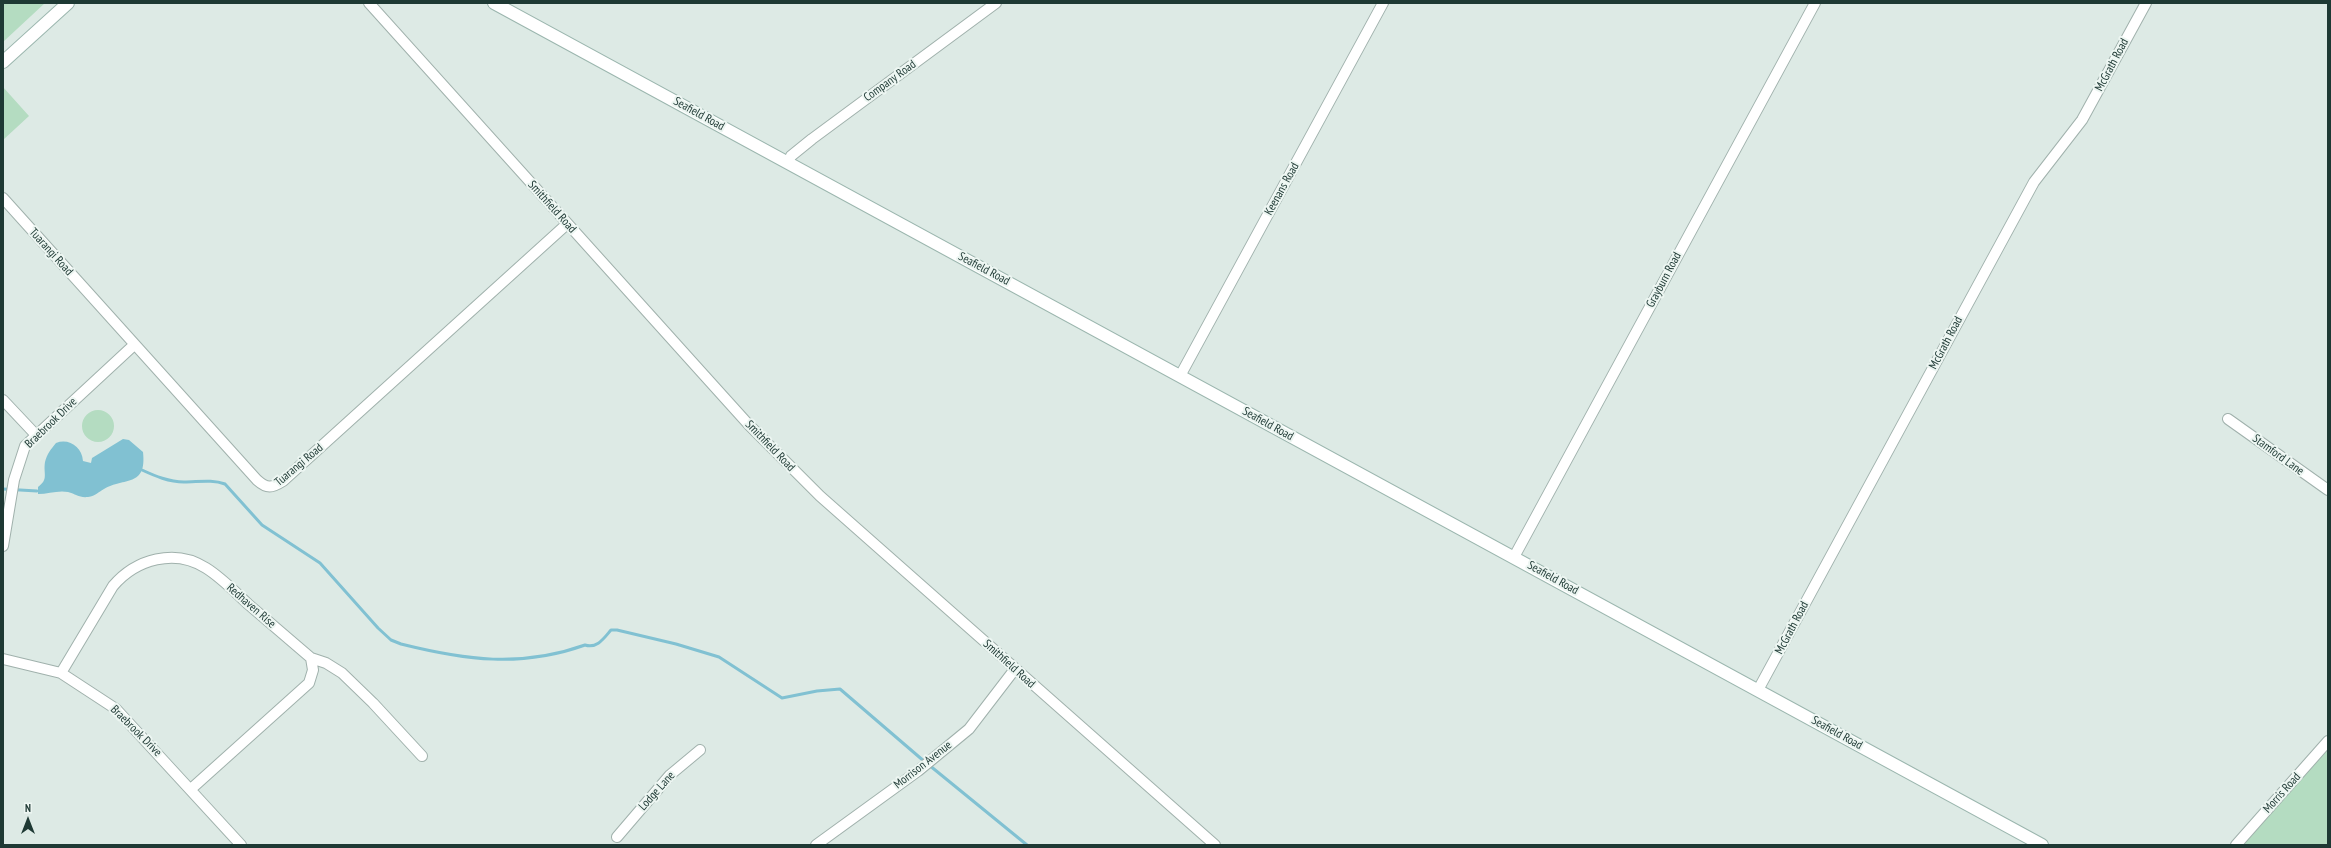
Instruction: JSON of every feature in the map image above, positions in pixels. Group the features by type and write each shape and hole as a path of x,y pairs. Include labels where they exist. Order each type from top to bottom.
{"street":[{"path":"3,62 68,3"},
{"name":"Smithfield Road","path":"369,3 708,380 789,466 1015,669 1215,845"},
{"name":"Seafield Road","path":"494,3 2042,845"},
{"name":"Company Road","path":"788,163 791,156 812,139 996,3"},
{"name":"Keenans Road","path":"1180,376 1383,3"},
{"name":"Grayburn Road","path":"1514,557 1815,3"},
{"name":"McGrath Road","path":"1758,690 2034,182 2082,120 2146,3"},
{"name":"Tuarangi Road","path":"3,198 134,345 264,487 273,487 283,481 567,224"},
{"name":"Braebrook Drive","path":"3,546 14,480 25,446 134,345"},
{"path":"3,400 36,435"},
{"name":"Stamford Lane","path":"2228,419 2328,490"},
{"name":"Redhaven Rise","path":"61,673 114,586 122,576 139,565 161,558 186,559 207,569 311,658 326,663 342,673 373,703 422,756"},
{"path":"191,789 309,683 313,670 311,658"},
{"name":"Braebrook Drive","path":"3,659 61,673 116,709 241,845"},
{"name":"Morrison Avenue","path":"816,845 923,768 969,729 1015,669"},
{"name":"Morris Road","path":"2236,845 2328,741"},
{"name":"Lodge Lane","path":"618,838 670,775 700,750"}],"green space":[{"path":"3,3 45,3 3,42"},
{"path":"3,87 29,116 3,140"},
{"path":"98,410 107,413 111,417 114,426 111,435 107,439 98,442 89,439 85,435 82,426 85,417 89,413"},
{"path":"2328,746 2328,845 2240,845"}],"water":[{"path":"123,439 129,440 143,452 141,471 138,476 132,480 112,485 95,495 88,497 64,492 38,494 38,487 45,479 46,459 56,443 66,442 74,445 80,452 83,461 91,463 92,458"}],"waterway":[{"path":"142,470 173,481 210,481 225,484 262,525 320,563 378,628 391,640 401,644 425,650 470,657 516,659 538,657 585,645 589,646 597,644 611,630 617,630 676,644 719,657 782,698 817,691 840,689 925,762"},
{"path":"3,489 37,491"},
{"path":"929,765 1027,845"}]}
